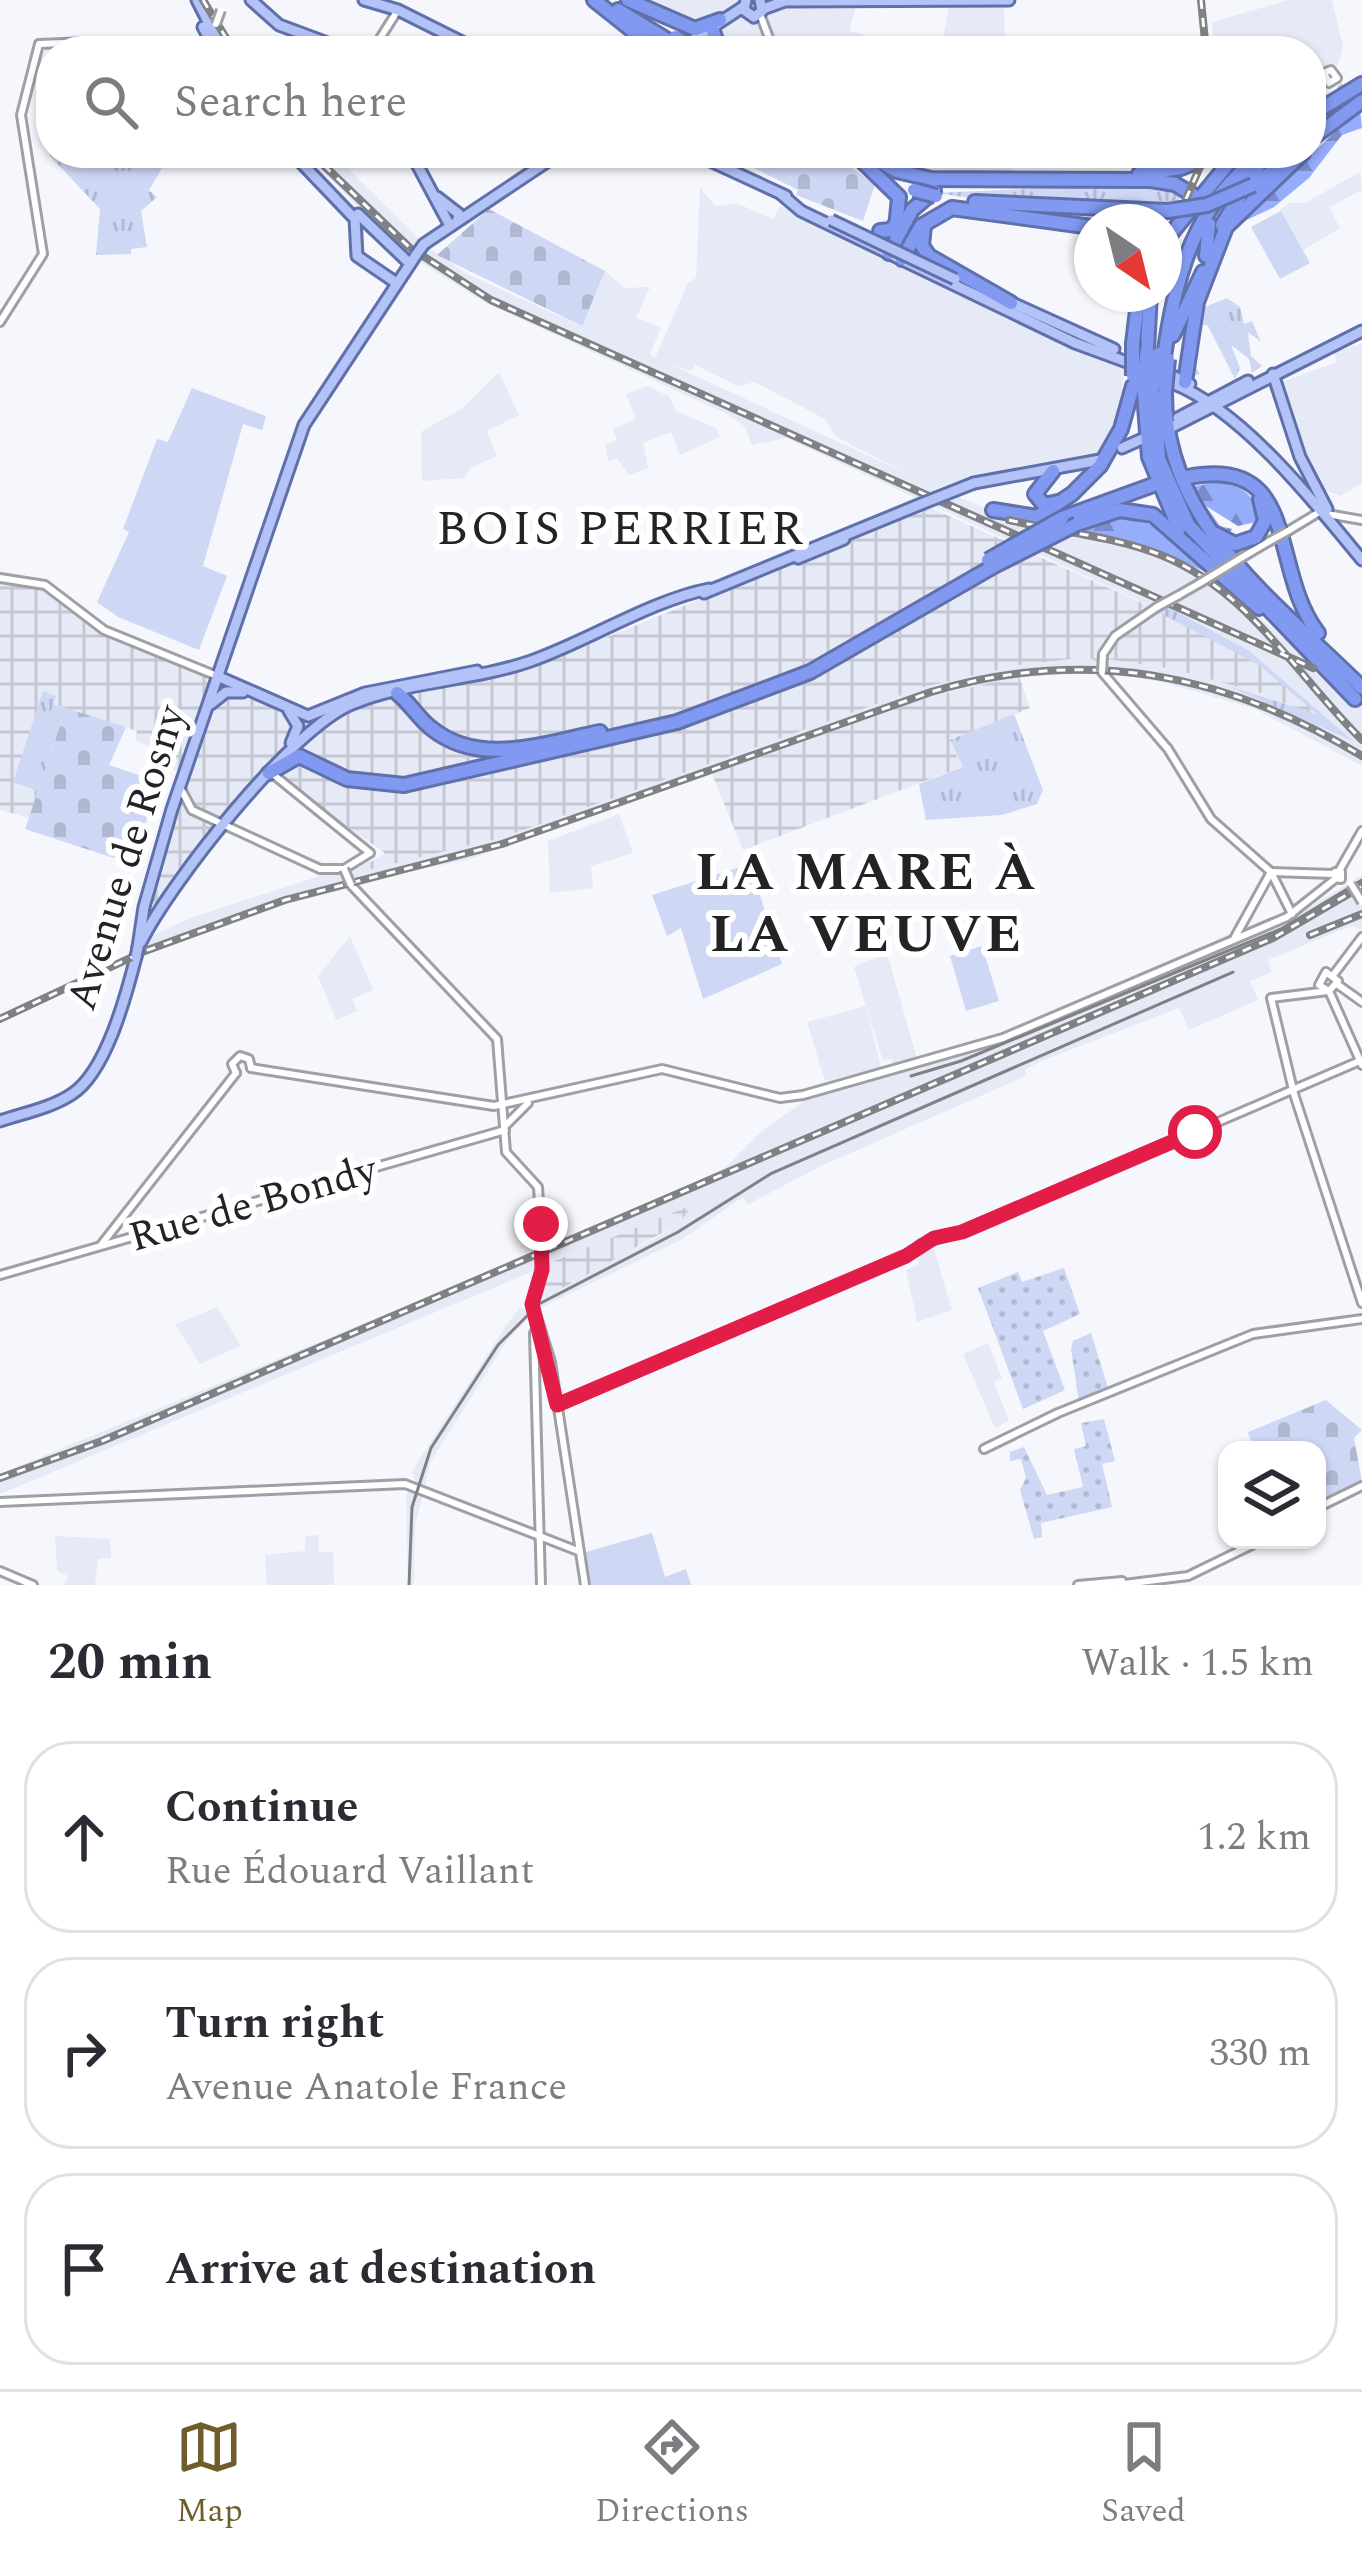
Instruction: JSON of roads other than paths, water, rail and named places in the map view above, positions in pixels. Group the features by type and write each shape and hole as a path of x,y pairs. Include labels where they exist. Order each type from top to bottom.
{"highway":[{"path":"598,0 642,36"},
{"path":"598,0 653,36"},
{"path":"617,0 657,36"},
{"path":"628,0 691,36"},
{"path":"1326,98 1362,81"},
{"path":"1326,108 1362,81"},
{"path":"1326,113 1358,101"},
{"path":"1326,129 1358,101"},
{"path":"873,168 895,190 901,218 894,254"},
{"path":"879,168 914,190 1074,223"},
{"path":"889,168 958,182 1165,182 1193,195"},
{"path":"958,182 1172,168"},
{"path":"1182,220 1225,168"},
{"path":"1238,168 1210,196 1185,236 1166,296 1156,373 1158,452 1189,526 1360,697"},
{"path":"1210,566 1174,520 1155,478 1144,427 1177,281 1191,242 1227,186 1250,168"},
{"path":"1194,285 1240,190 1257,168"},
{"path":"962,202 1168,211 1207,205 1278,168"},
{"path":"993,510 1036,517 1079,488 1112,446 1197,302 1226,227 1285,168"},
{"path":"894,254 912,210 942,188 1084,183"},
{"path":"894,254 928,219 959,208 1074,224"},
{"path":"880,231 890,230 901,218"},
{"path":"928,219 921,234 925,252 1007,306"},
{"path":"1065,520 1112,462 1156,373 1210,247 1209,224"},
{"path":"1141,312 1133,343 1156,373 1202,524 1252,580"},
{"path":"1148,312 1162,440 1183,503 1213,546 1334,659"},
{"path":"1053,471 1036,487 1041,503 1052,505 1079,488"},
{"path":"1184,477 1236,474 1264,493 1276,519 1294,593 1360,697"},
{"path":"1184,477 1244,484 1265,511 1262,530 1243,544 1221,539 1184,477"},
{"path":"406,696 446,738 495,751 676,714 807,666 1065,520 1155,488"},
{"path":"269,769 299,756 347,779 404,785 677,722 810,672 1065,520 1107,512 1144,512 1169,526 1360,697"}],"main road":[{"path":"194,0 209,36"},
{"path":"251,0 282,26 309,36"},
{"path":"360,0 399,5 454,36"},
{"path":"704,36 752,6 773,0"},
{"path":"891,0 993,0"},
{"path":"752,6 785,1 1009,0"},
{"path":"310,168 362,227 411,255"},
{"path":"419,168 453,219"},
{"path":"421,242 533,168"},
{"path":"725,168 1082,346 1156,373 1183,399 1172,423"},
{"path":"781,194 801,211 1213,400 1328,513"},
{"path":"435,198 436,226"},
{"path":"421,242 436,226 453,219"},
{"path":"362,227 357,256 389,284"},
{"name":"Avenue de Rosny","path":"0,1121 68,1097 87,1082 128,994 148,891 306,419 389,284 421,242"},
{"path":"1172,423 1357,333"},
{"path":"1172,423 1266,374"},
{"path":"1266,374 1313,486 1362,560"},
{"path":"1122,448 1142,439"},
{"path":"269,769 335,712 512,666 672,607 974,483 1100,460"},
{"path":"1300,490 1313,486"},
{"path":"638,618 709,590"},
{"path":"672,607 694,593"},
{"path":"221,672 248,693 289,710 319,715 351,697 382,689 512,666"},
{"path":"382,689 406,696"},
{"path":"202,727 217,697 229,691 248,693"},
{"path":"145,924 160,912 297,736 298,723 289,710"},
{"path":"148,891 146,911 153,916 160,912"},
{"name":"Avenue de Rosny","path":"68,1097 98,1059"},
{"name":"Avenue de Rosny","path":"40,1107 79,1082"}],"street":[{"path":"214,36 227,0"},
{"path":"381,36 399,5"},
{"path":"752,6 766,36"},
{"path":"0,322 43,254 21,115 36,56"},
{"path":"1326,80 1337,83"},
{"path":"1292,914 1271,872 1211,819 1165,745 1102,672 1103,654 1115,636 1157,607 1307,520 1328,513 1362,520"},
{"path":"0,578 44,585 104,630 221,672"},
{"path":"185,776 185,803 211,820 229,819 320,869 344,869 364,849 269,769"},
{"path":"251,1068 503,1107 662,1069 788,1098 958,1053 1292,914 1337,875 1362,831"},
{"path":"344,869 351,885 497,1040 508,1156 538,1187 542,1265 532,1300 557,1405 585,1585"},
{"path":"1271,872 1337,875 1351,884 1362,902"},
{"path":"1235,938 1271,872"},
{"path":"1334,974 1362,937"},
{"path":"1297,996 1319,985 1323,974 1334,974"},
{"path":"1334,974 1337,984 1362,1002"},
{"path":"1337,984 1329,991 1271,998 1293,1090 1362,1303"},
{"path":"557,1405 906,1256 934,1238 962,1232 1361,1062 1329,991 1319,985"},
{"path":"236,1073 232,1064 240,1056 249,1059 251,1068"},
{"path":"236,1073 245,1075 251,1068"},
{"path":"100,1248 236,1073"},
{"path":"505,1128 530,1101"},
{"name":"Rue de Bondy","path":"0,1275 505,1128"},
{"path":"984,1450 1058,1412 1253,1334 1362,1319"},
{"path":"540,1327 534,1333 542,1585"},
{"path":"0,1503 405,1484 578,1551"},
{"path":"1326,1505 1362,1488"},
{"path":"1078,1585 1177,1578 1239,1549"},
{"path":"0,1571 33,1585"},
{"path":"1116,1585 1143,1581"}],"tunnel":[{"path":"1339,85 1359,104"}],"tram line":[{"path":"911,1076 961,1061 1281,929 1362,880"},
{"path":"409,1585 412,1507 431,1448 498,1345 539,1304 678,1232 772,1173 1233,972"}],"railway":[{"path":"203,0 225,36"},
{"path":"1201,0 1205,36"},
{"path":"327,168 409,247 491,300 1313,668"},
{"path":"1186,199 1199,168"},
{"path":"1009,520 1124,543 1192,571 1246,612 1362,740"},
{"path":"0,1019 145,951 285,900 502,844 931,692 988,678 1099,670 1206,687 1259,705 1362,756"},
{"path":"0,1478 102,1441 1273,938 1362,886"},
{"path":"1310,935 1362,914"}],"district":[{"name":"BOIS PERRIER","path":"621,529"},
{"name":"LA MARE À LA VEUVE","path":"867,904"}]}
